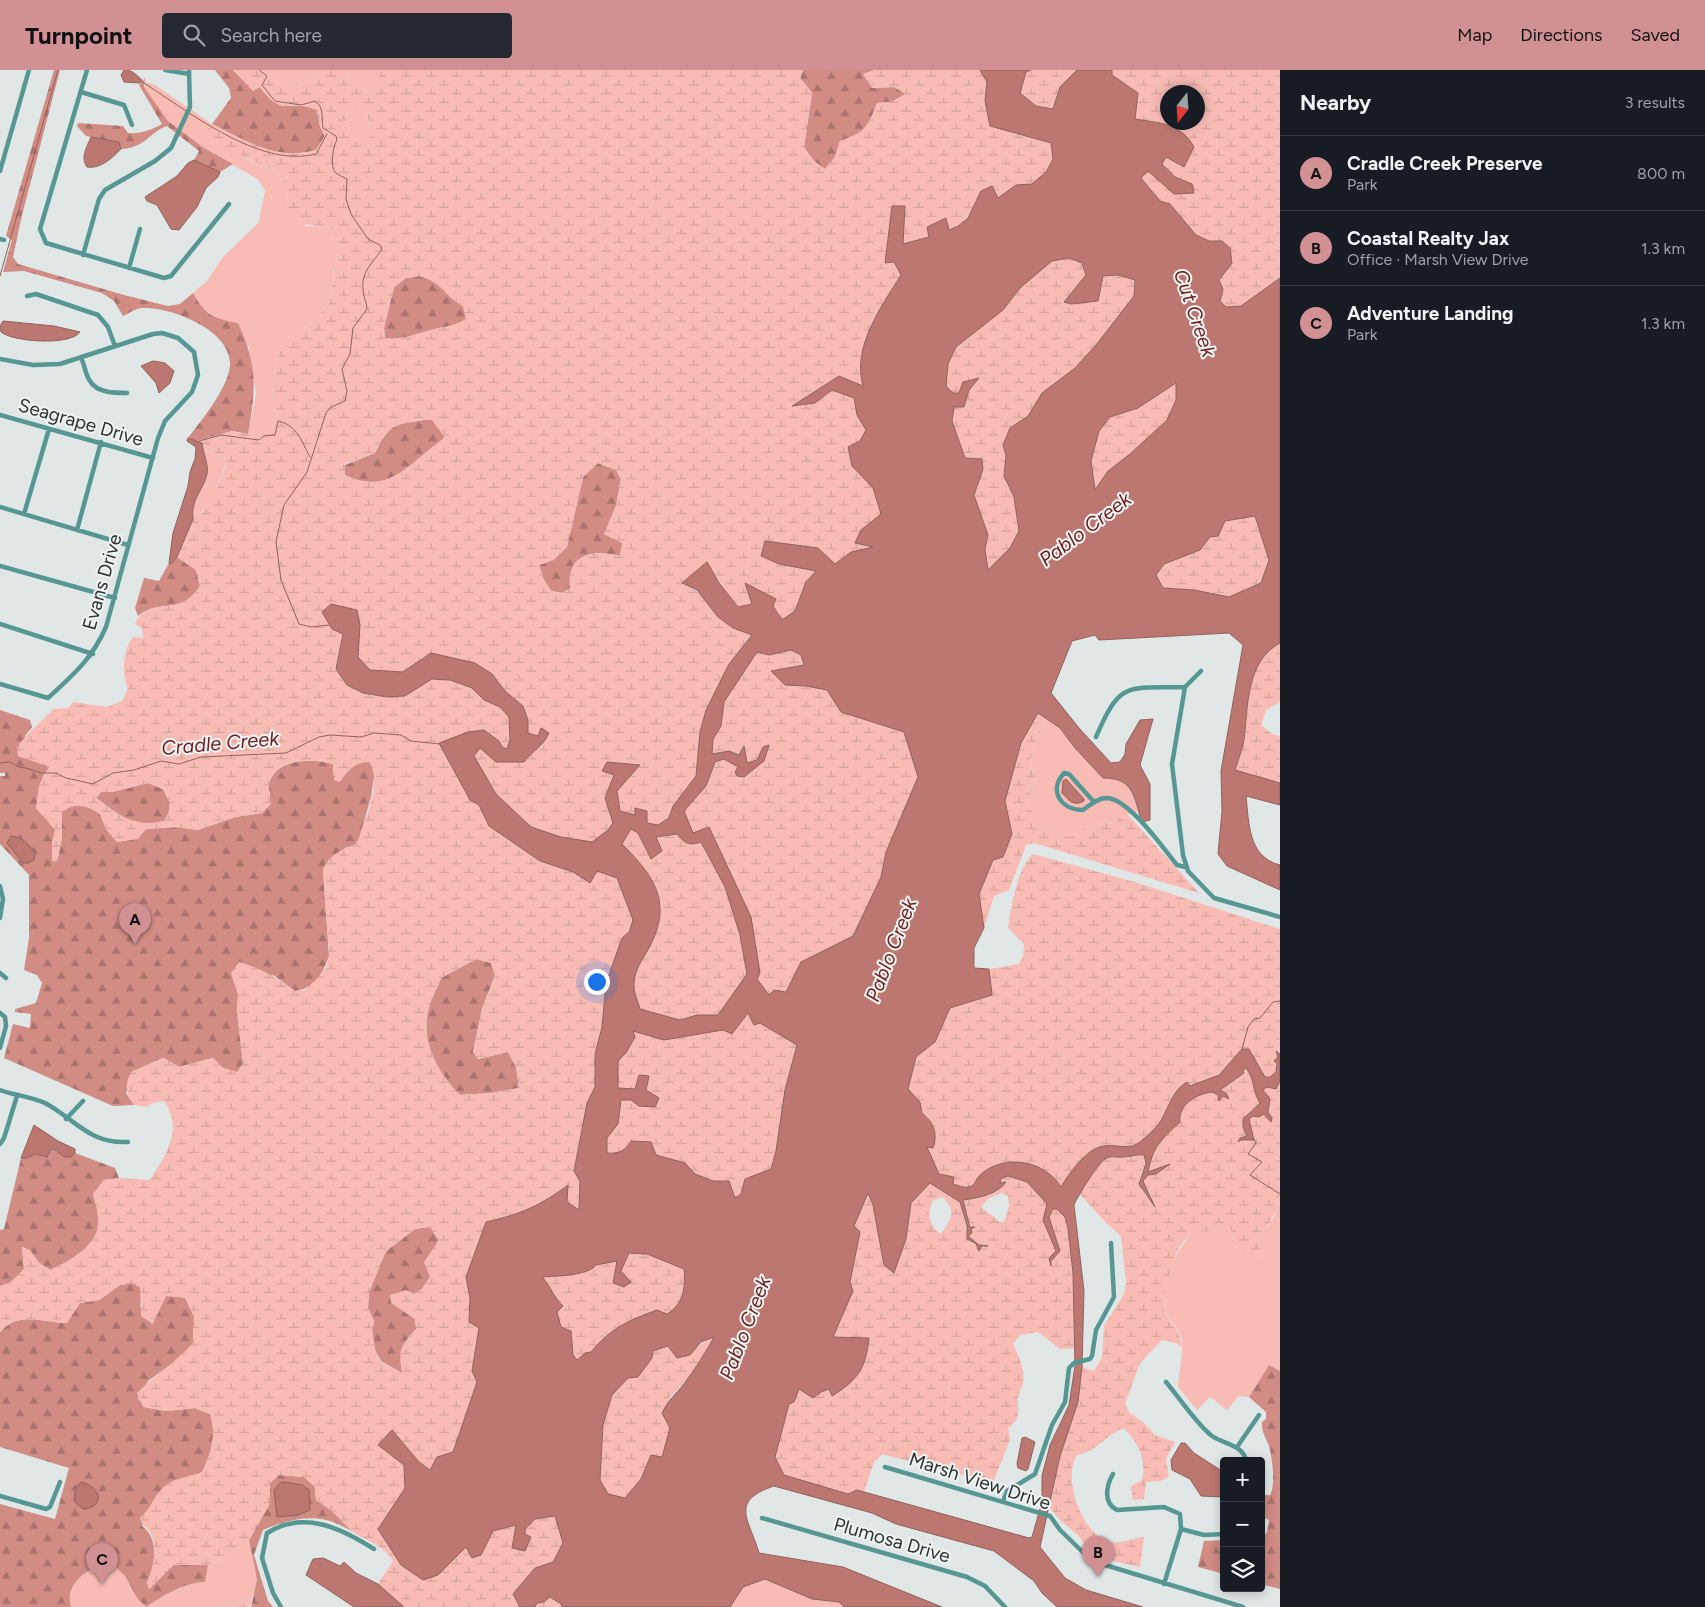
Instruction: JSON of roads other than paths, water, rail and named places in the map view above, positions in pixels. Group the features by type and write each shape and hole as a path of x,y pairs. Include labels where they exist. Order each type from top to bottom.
{"street":[{"path":"0,171 29,70"},
{"path":"87,70 40,229 42,237 50,245 164,278 171,276 229,204"},
{"path":"83,255 102,194 113,185 165,154 171,148 190,107 189,72 165,70"},
{"path":"81,92 124,105 132,125"},
{"path":"0,143 7,145"},
{"path":"129,268 140,229"},
{"path":"0,359 33,365 60,364 114,346 108,327 94,312 36,294 27,296"},
{"name":"Evans Drive","path":"0,684 48,698 93,654 106,628 164,421 196,385 198,367 196,359 194,352 184,342 162,333 114,346"},
{"path":"81,358 90,381 95,386 108,392 127,393"},
{"name":"Seagrape Drive","path":"0,415 153,458"},
{"path":"24,514 49,429"},
{"path":"77,530 101,442"},
{"path":"0,507 128,545"},
{"path":"0,566 115,598"},
{"path":"0,624 93,654"},
{"path":"1201,671 1185,687 1172,769 1185,867 1208,894 1223,902 1280,917"},
{"path":"1096,737 1110,706 1126,690 1185,687"},
{"path":"1094,802 1069,774 1064,773 1060,777 1056,791 1060,801 1066,807 1083,810 1094,802 1106,798 1126,808 1177,865 1185,867"},
{"path":"0,886 3,906 0,918"},
{"path":"0,973 6,978"},
{"path":"0,1013 6,1018 6,1026 0,1048"},
{"path":"0,1090 42,1102 91,1134 120,1142 128,1142"},
{"path":"0,1144 4,1138 17,1096"},
{"path":"66,1118 84,1101"},
{"path":"1003,1501 1007,1491 1035,1474 1052,1425 1065,1402 1069,1368 1074,1363 1086,1360 1092,1356 1096,1330 1114,1297 1111,1243"},
{"path":"1166,1382 1211,1435 1237,1447 1246,1457"},
{"path":"1237,1447 1259,1415"},
{"name":"Marsh View Drive","path":"885,1467 1050,1516 1060,1530 1092,1561 1243,1607"},
{"path":"1113,1474 1107,1490 1108,1502 1117,1510 1170,1508 1180,1514 1181,1529 1164,1584"},
{"path":"0,1496 46,1509 50,1507 60,1482"},
{"name":"Plumosa Drive","path":"762,1518 967,1577 985,1586 1006,1607"},
{"path":"281,1607 276,1600 262,1558 267,1533 278,1527 306,1523 326,1524 352,1535 374,1549"},
{"path":"1181,1529 1204,1535 1220,1534"}],"water":[{"path":"124,70 136,74 142,80 140,83 124,82 121,75"},
{"path":"980,70 1031,70 1026,72 1020,93 1036,106 1053,109 1060,87 1077,70 1112,70 1112,75 1138,93 1135,119 1160,123 1160,130 1178,130 1189,139 1194,147 1184,167 1166,157 1162,164 1175,177 1192,184 1194,193 1174,194 1148,171 1141,178 1160,201 1170,204 1196,235 1209,241 1222,241 1230,248 1232,263 1219,280 1223,289 1220,301 1226,307 1241,306 1280,278 1280,643 1269,651 1255,673 1248,700 1244,740 1235,770 1280,783 1280,805 1246,796 1252,838 1262,855 1269,861 1280,865 1280,890 1227,866 1218,854 1222,811 1221,771 1243,645 1229,633 1099,640 1095,635 1072,641 1051,693 1079,728 1111,763 1120,762 1125,754 1126,744 1140,720 1153,719 1140,765 1150,784 1150,820 1142,822 1134,797 1127,785 1121,781 1103,778 1075,748 1060,728 1038,713 1021,743 1005,801 1012,834 1003,857 993,860 979,894 984,928 974,948 974,968 989,969 992,995 950,1008 935,1042 916,1057 908,1089 920,1102 922,1113 934,1129 933,1148 927,1147 939,1174 954,1177 953,1184 970,1187 981,1174 991,1167 1013,1162 1035,1166 1045,1171 1061,1187 1074,1168 1091,1151 1104,1146 1132,1146 1143,1139 1158,1125 1173,1096 1187,1082 1190,1086 1219,1075 1242,1049 1249,1049 1265,1077 1270,1077 1276,1072 1277,1063 1274,1061 1278,1057 1276,1051 1280,1054 1280,1081 1276,1089 1267,1087 1263,1090 1270,1099 1268,1112 1272,1118 1271,1122 1264,1114 1259,1117 1253,1116 1249,1119 1254,1140 1241,1140 1238,1142 1240,1138 1247,1136 1243,1127 1243,1119 1260,1103 1251,1076 1246,1068 1243,1070 1244,1073 1220,1090 1226,1093 1229,1099 1223,1096 1219,1101 1218,1095 1212,1092 1200,1095 1185,1105 1180,1116 1180,1122 1155,1150 1148,1172 1170,1164 1156,1174 1148,1175 1143,1181 1155,1207 1139,1184 1146,1163 1144,1155 1105,1159 1088,1180 1074,1205 1084,1291 1082,1367 1078,1402 1060,1456 1040,1547 1065,1578 1086,1590 1143,1607 1057,1607 1042,1593 1034,1581 994,1551 896,1524 872,1513 774,1486 751,1498 747,1505 747,1521 759,1553 843,1567 942,1607 844,1607 839,1602 812,1599 765,1579 743,1587 730,1607 562,1607 561,1604 550,1597 544,1602 537,1603 535,1607 520,1607 513,1594 535,1568 553,1562 563,1543 555,1516 535,1519 525,1529 525,1534 531,1537 525,1551 512,1548 516,1525 493,1531 481,1555 472,1558 466,1547 438,1575 423,1580 401,1565 378,1529 405,1488 404,1465 378,1445 392,1430 419,1462 430,1470 437,1457 453,1452 477,1382 472,1371 479,1328 469,1322 470,1298 466,1277 486,1222 510,1216 530,1208 548,1199 568,1185 567,1202 579,1210 580,1181 574,1171 587,1103 595,1087 595,1054 602,1027 606,983 622,938 629,932 633,920 617,878 597,871 590,883 573,872 540,861 489,826 479,805 470,800 439,743 468,732 484,730 499,741 502,747 507,749 510,740 509,717 500,707 484,700 472,688 450,680 432,679 405,696 387,697 363,693 347,685 336,669 343,634 332,629 322,612 331,604 357,610 360,625 358,657 370,670 403,672 431,653 475,663 492,674 505,691 523,706 528,720 528,733 538,736 541,728 549,733 544,742 524,762 496,762 480,748 474,756 496,794 531,827 561,837 592,842 608,830 613,823 605,798 614,775 602,771 607,762 640,765 617,791 620,811 635,815 635,808 647,811 647,823 658,825 669,818 673,806 696,776 700,732 706,710 729,664 752,635 733,628 718,617 697,590 682,583 707,562 719,583 738,607 752,604 745,583 776,599 773,606 782,620 795,611 806,582 816,571 779,564 761,556 765,541 818,548 835,564 851,552 873,547 855,543 861,530 881,514 873,488 852,466 848,447 860,441 866,430 857,415 854,398 832,390 815,403 792,406 839,376 863,386 861,357 865,342 877,314 901,275 894,262 885,263 892,206 905,206 903,244 929,237 927,227 946,218 949,230 968,218 981,191 992,186 998,198 1016,185 1032,184 1046,172 1053,159 1051,143 990,126 985,101 987,82","holes":["1069,258 1082,263 1086,275 1064,302 1071,304 1098,301 1103,276 1118,275 1135,280 1134,296 1096,345 1075,368 1042,393 1028,416 1010,428 1003,445 1006,456 1004,476 1014,497 1019,531 1010,548 988,570 985,549 988,535 974,495 983,469 982,459 965,458 952,421 954,407 964,407 969,390 979,378 963,382 959,393 953,393 946,386 948,364 956,347 1003,310 1020,288 1052,261","1176,383 1176,400 1167,420 1130,454 1108,471 1095,490 1091,461 1099,431 1110,417 1138,408","1255,516 1269,560 1261,583 1229,597 1194,590 1163,588 1156,575 1164,564 1200,550 1210,537 1218,536 1225,521","791,650 801,655 804,665 771,671 785,685 827,690 841,712 904,732 918,777 886,852 881,877 853,936 801,962 786,992 774,990 769,995 757,979 760,973 751,917 709,827 693,833 684,811 706,786 715,762 724,759 738,767 735,772 737,776 744,777 764,761 769,745 763,747 757,760 747,763 744,746 739,755 729,751 712,754 713,739 721,726 724,702 757,652 769,655","631,829 638,833 651,859 662,851 656,837 677,834 688,843 701,842 725,887 740,935 747,974 718,1015 697,1015 680,1020 640,1009 634,983 639,965 656,932 660,917 660,904 657,891 644,868 622,844","748,1013 754,1025 760,1023 797,1045 785,1090 776,1151 771,1169 745,1179 741,1194 735,1198 729,1181 713,1181 695,1174 685,1163 656,1155 651,1142 631,1141 621,1151 607,1153 607,1138 618,1124 621,1100 631,1100 639,1106 655,1107 659,1098 646,1090 649,1076 639,1075 635,1089 618,1088 618,1061 626,1053 635,1037 633,1031 664,1040 723,1030 732,1034","1008,1176 1027,1182 1047,1204 1043,1220 1056,1251 1049,1258 1051,1266 1051,1261 1060,1251 1049,1217 1053,1209 1057,1209 1065,1217 1073,1273 1075,1366 1069,1405 1050,1445 1042,1476 1042,1502 1032,1537 1029,1538 857,1490 848,1494 784,1475 775,1457 789,1404 794,1402 799,1389 813,1398 829,1389 832,1396 854,1379 866,1357 869,1338 833,1337 853,1291 850,1282 860,1232 854,1226 868,1193 873,1205 884,1265 894,1273 906,1239 911,1203 930,1183 960,1202 967,1226 967,1239 976,1244 979,1251 982,1246 988,1246 979,1245 969,1237 972,1233 971,1229 975,1227 970,1227 963,1200 981,1197 998,1190 1006,1182 1000,1183 1001,1178","629,1253 647,1254 684,1269 684,1289 680,1301 667,1314 657,1310 620,1326 591,1352 585,1353 577,1360 573,1355 571,1331 561,1327 557,1312 563,1306 542,1277 579,1273 592,1269 596,1265 617,1261 613,1283 624,1287 631,1282 621,1271","714,1337 696,1367 662,1413 670,1428 662,1457 651,1455 641,1479 625,1498 608,1494 600,1480 603,1425 612,1395 628,1378 638,1377 652,1358 653,1351 668,1346 677,1358 690,1355 701,1342"]},
{"path":"91,137 119,142 121,149 102,165 87,167 84,156"},
{"path":"194,160 220,172 218,177 206,188 197,207 179,230 171,229 157,205 147,201 145,197 177,176 188,163"},
{"path":"3,321 54,326 80,332 74,336 54,341 29,340 1,332 0,326"},
{"path":"153,361 165,363 174,371 170,383 159,393 156,383 141,366"},
{"path":"188,438 202,443 207,474 195,500 193,519 177,557 171,564 169,563 173,533 195,459 196,447 187,441"},
{"path":"1066,779 1084,801 1074,803 1062,793 1063,781"},
{"path":"11,836 22,839 28,844 35,853 34,860 23,863 7,843"},
{"path":"34,1125 58,1141 75,1149 75,1153 71,1157 64,1157 57,1150 51,1150 47,1157 36,1154 27,1158 21,1158"},
{"path":"1025,1437 1035,1442 1026,1471 1018,1468 1017,1464 1022,1438"},
{"path":"1181,1443 1185,1443 1194,1453 1220,1470 1220,1497 1201,1496 1190,1479 1172,1470 1171,1460"},
{"path":"81,1482 93,1488 98,1496 98,1501 95,1504 83,1509 74,1501 76,1487"},
{"path":"280,1483 303,1485 309,1490 310,1510 298,1515 277,1517 274,1490"},
{"path":"323,1558 340,1566 344,1562 356,1573 378,1584 404,1607 354,1607 306,1575 313,1559"}],"waterway":[{"path":"0,276 58,70"},
{"path":"259,70 267,76 262,85 275,101 301,105 315,101 318,104 321,110 323,128 336,136 337,140 332,161 333,169 347,179 346,199 351,214 368,239 380,245 382,249 368,268 364,278 363,293 367,309 353,328 350,354 342,369 347,391 345,401 331,407 326,413 307,472 284,505 276,542 281,580 299,624 311,627 329,625"},
{"path":"141,81 186,111"},
{"path":"189,113 233,139 266,152 283,155 300,156 316,154 327,134"},
{"path":"199,441 221,435 259,440 264,436 275,435 278,421 285,423 294,430 310,457"},
{"name":"Cradle Creek","path":"0,763 10,762 18,767 41,773 56,773 66,778 93,784 113,773 134,770 161,761 179,764 201,757 286,753 319,737 330,735 361,737 374,733 401,735 411,741 440,744"},
{"path":"1242,1049 1248,1027 1254,1019 1260,1018 1273,1002 1280,1001"},
{"path":"1254,1139 1256,1143 1248,1154 1262,1162 1250,1175 1280,1194"}],"place":[{"name":"Cradle Creek Preserve","path":"135,944"},
{"name":"Coastal Realty Jax","path":"1098,1577"},
{"name":"Adventure Landing","path":"102,1584"}],"water label":[{"name":"Cut Creek","path":"1195,313"},
{"name":"Pablo Creek","path":"1085,529"},
{"name":"Pablo Creek","path":"891,950"},
{"name":"Pablo Creek","path":"745,1328"}]}
